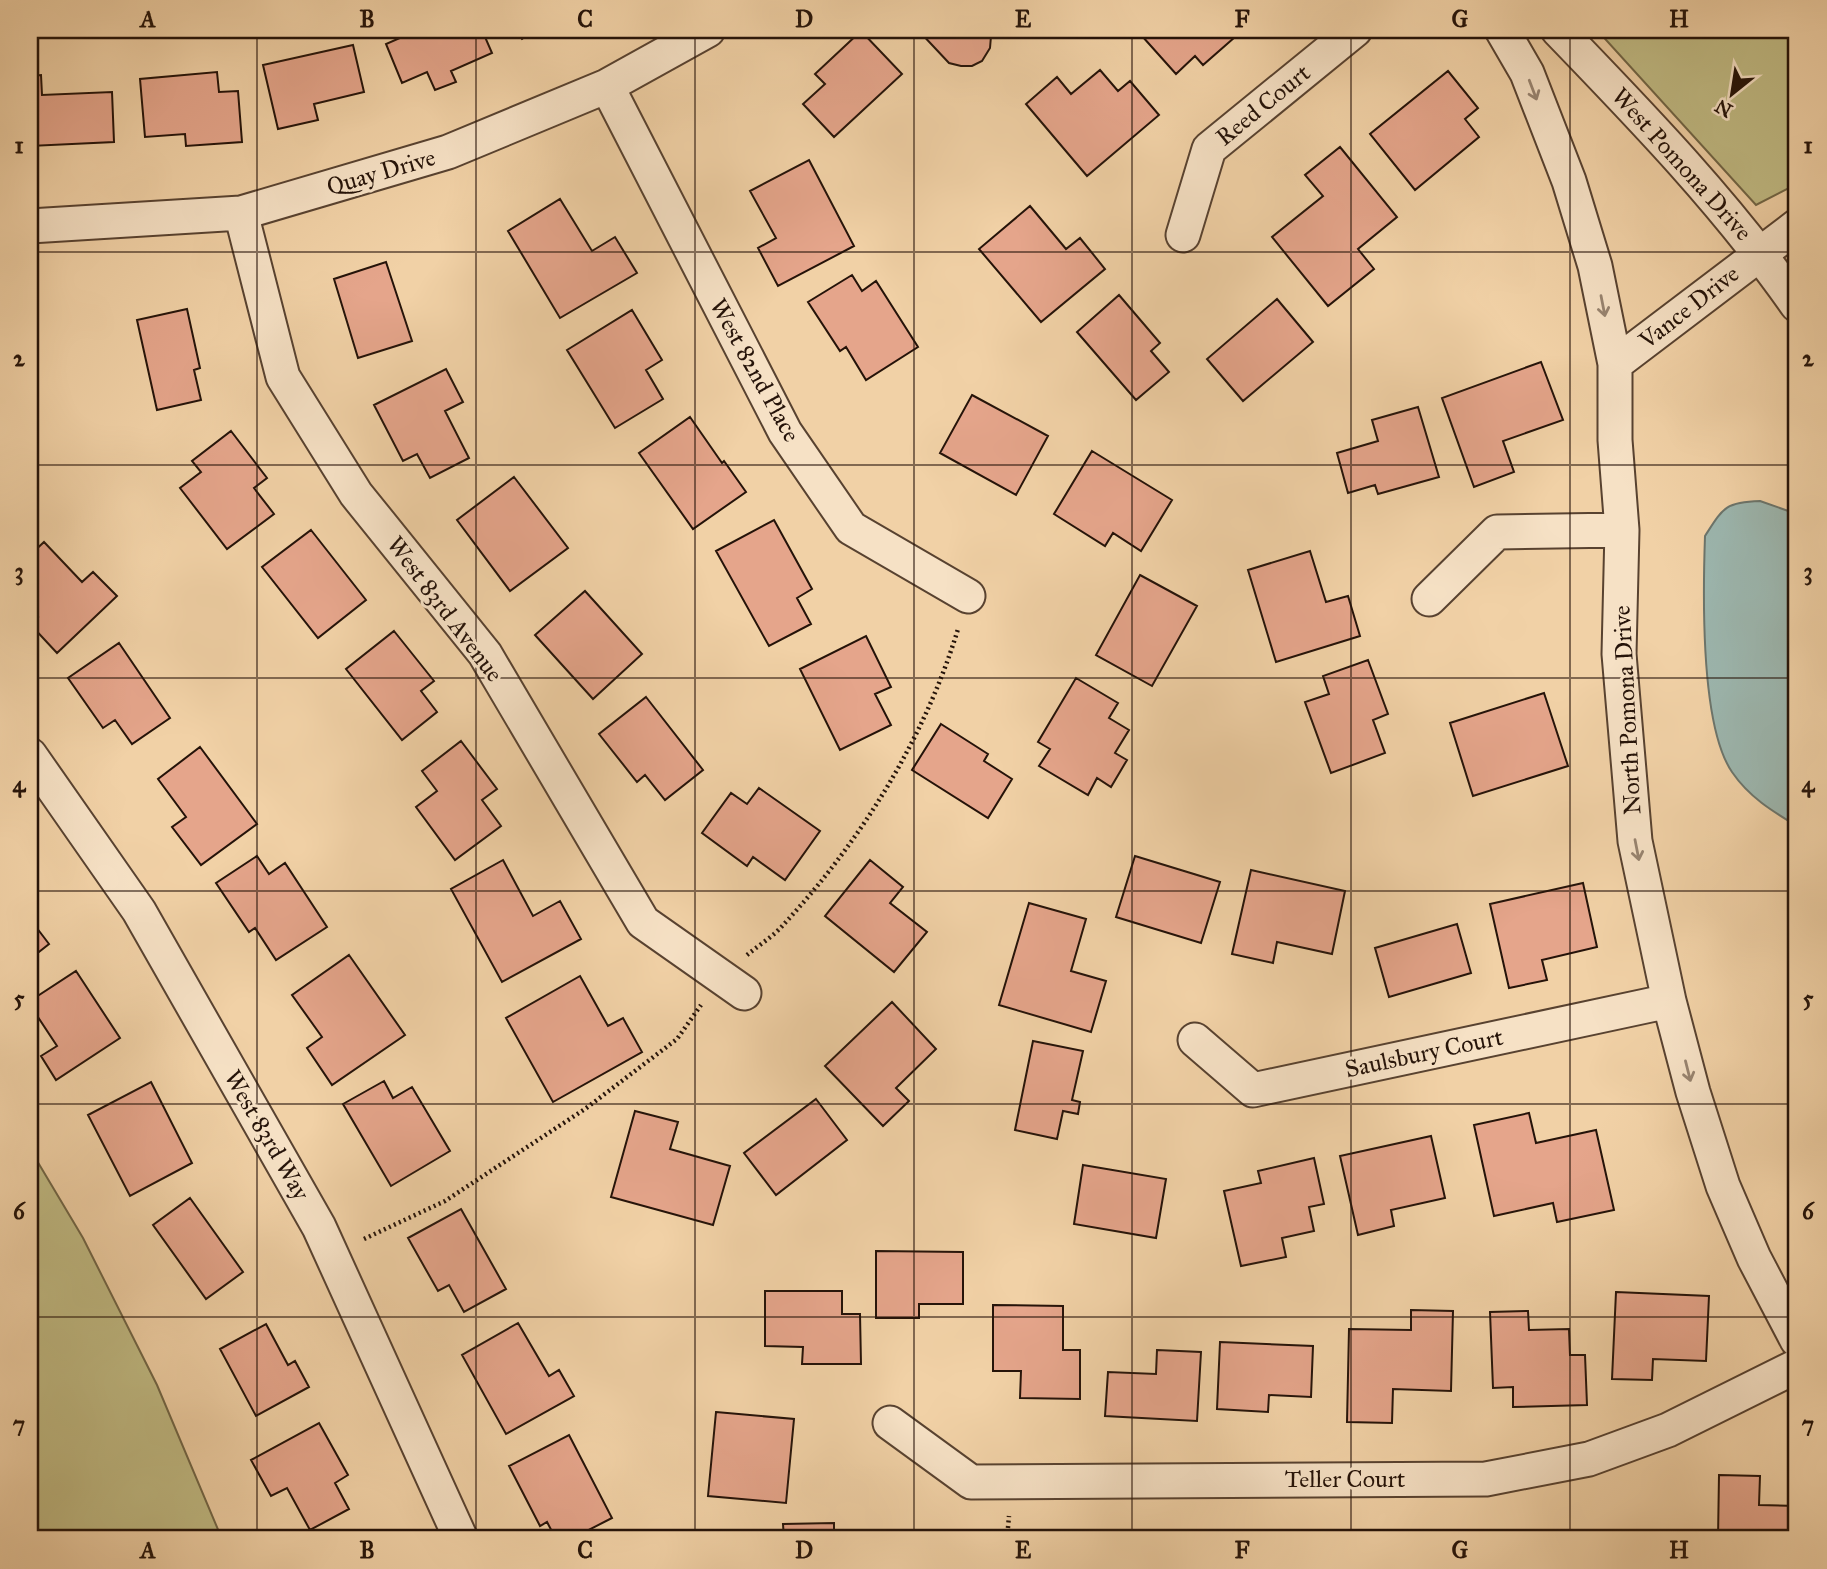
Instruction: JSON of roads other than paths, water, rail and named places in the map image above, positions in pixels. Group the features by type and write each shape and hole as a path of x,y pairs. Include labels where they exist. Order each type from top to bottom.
{"street":[{"name":"Quay Drive","path":"30,226 241,213 448,152 607,86 708,30"},
{"name":"Reed Court","path":"1183,235 1209,149 1355,30"},
{"name":"North Pomona Drive","path":"1502,30 1527,74 1569,181 1595,266 1615,365 1615,440 1622,530 1619,654 1635,841 1670,1001 1693,1092 1723,1186 1755,1258 1797,1340"},
{"name":"West Pomona Drive","path":"1558,30 1686,164 1760,252 1797,305"},
{"name":"West 82nd Place","path":"607,86 785,432 851,528 968,596"},
{"name":"West 83rd Avenue","path":"241,213 283,377 356,494 485,654 643,922 744,993"},
{"name":"Vance Drive","path":"1615,365 1797,226"},
{"path":"1429,599 1497,533 1622,530"},
{"name":"West 83rd Way","path":"30,755 139,911 319,1227 461,1539"},
{"name":"Saulsbury Court","path":"1195,1040 1253,1090 1670,1001"},
{"name":"Teller Court","path":"890,1423 971,1482 1486,1479 1589,1459 1668,1430 1797,1366"}],"water":[{"path":"1760,501 1797,514 1797,826 1753,796 1732,772 1722,751 1709,692 1704,623 1705,536 1726,508 1739,503"}]}
